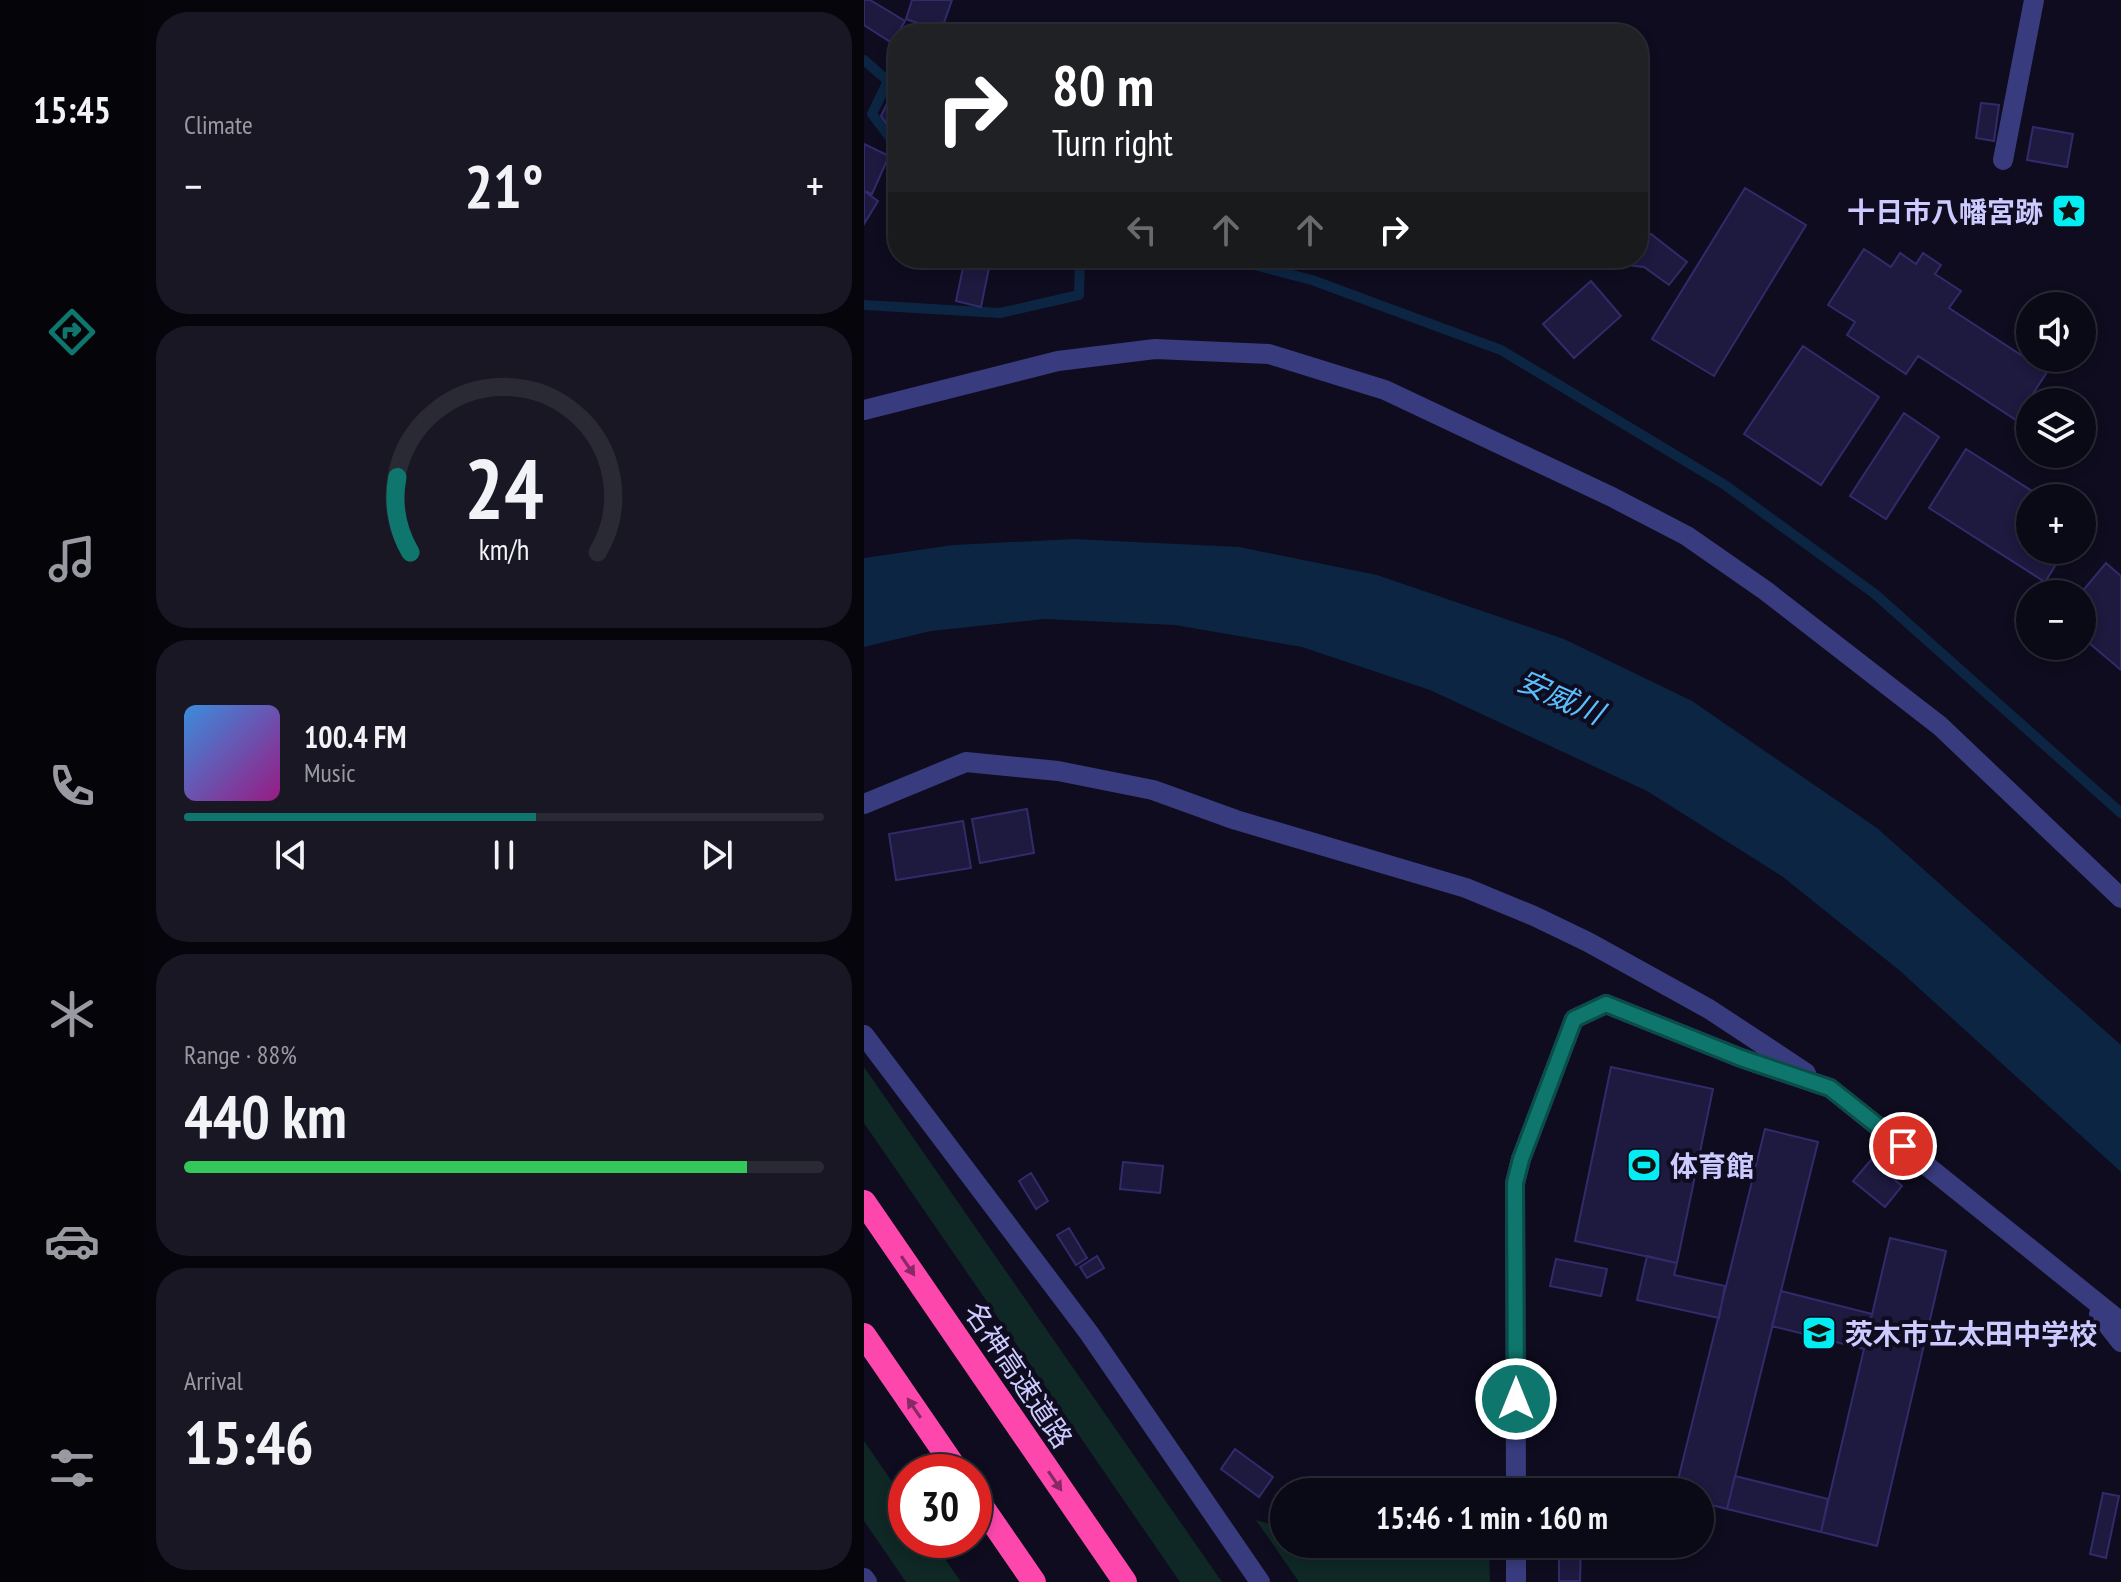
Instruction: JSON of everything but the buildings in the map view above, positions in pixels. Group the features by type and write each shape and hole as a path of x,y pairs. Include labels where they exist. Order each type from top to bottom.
{"highway":[{"name":"名神高速道路","path":"864,1202 1125,1582"},
{"path":"864,1335 946,1454"},
{"path":"992,1521 1034,1582"}],"street":[{"path":"2003,160 2034,0"},
{"path":"864,410 1058,361 1155,349 1269,354 1385,390 1612,497 1698,544 1766,591 1940,726 2121,898"},
{"path":"864,804 966,762 1058,771 1153,790 1236,820 1466,888 1534,916 1709,1009 1830,1088 2121,1322"},
{"path":"1516,1478 1515,1183 1521,1159 1574,1019 1606,1004 1741,1058 1830,1088"},
{"path":"864,1035 1089,1333 1260,1582"},
{"path":"2077,1286 2121,1342"},
{"path":"1516,1558 1516,1582"}],"green space":[{"path":"864,1067 1222,1582 1180,1582 864,1123"},
{"path":"864,1441 888,1476 888,1556 864,1521"},
{"path":"1256,1520 1270,1524 1270,1540"},
{"path":"889,1558 944,1558 961,1582 906,1582"},
{"path":"1282,1558 1489,1558 1490,1582 1299,1582"}],"water":[{"name":"安威川","path":"1074,539 1239,547 1377,575 1564,639 1692,701 1877,828 2121,1045 2121,1172 1899,970 1783,877 1647,791 1430,690 1302,647 1175,625 1044,619 931,631 864,647 864,558 953,545"}],"waterway":[{"path":"864,60 888,81"},
{"path":"888,81 872,114 888,135"},
{"path":"864,305 1000,313 1079,295 1080,268"},
{"path":"1266,268 1312,280 1501,350 1725,485 1875,594 2121,813"}],"place":[{"name":"十日市八幡宮跡","path":"2069,211"},
{"name":"体育館","path":"1644,1165"},
{"name":"茨木市立太田中学校","path":"1819,1333"}],"route":[{"path":"1516,1399 1515,1183 1521,1159 1574,1019 1606,1004 1741,1058 1830,1088 1903,1146"}]}
